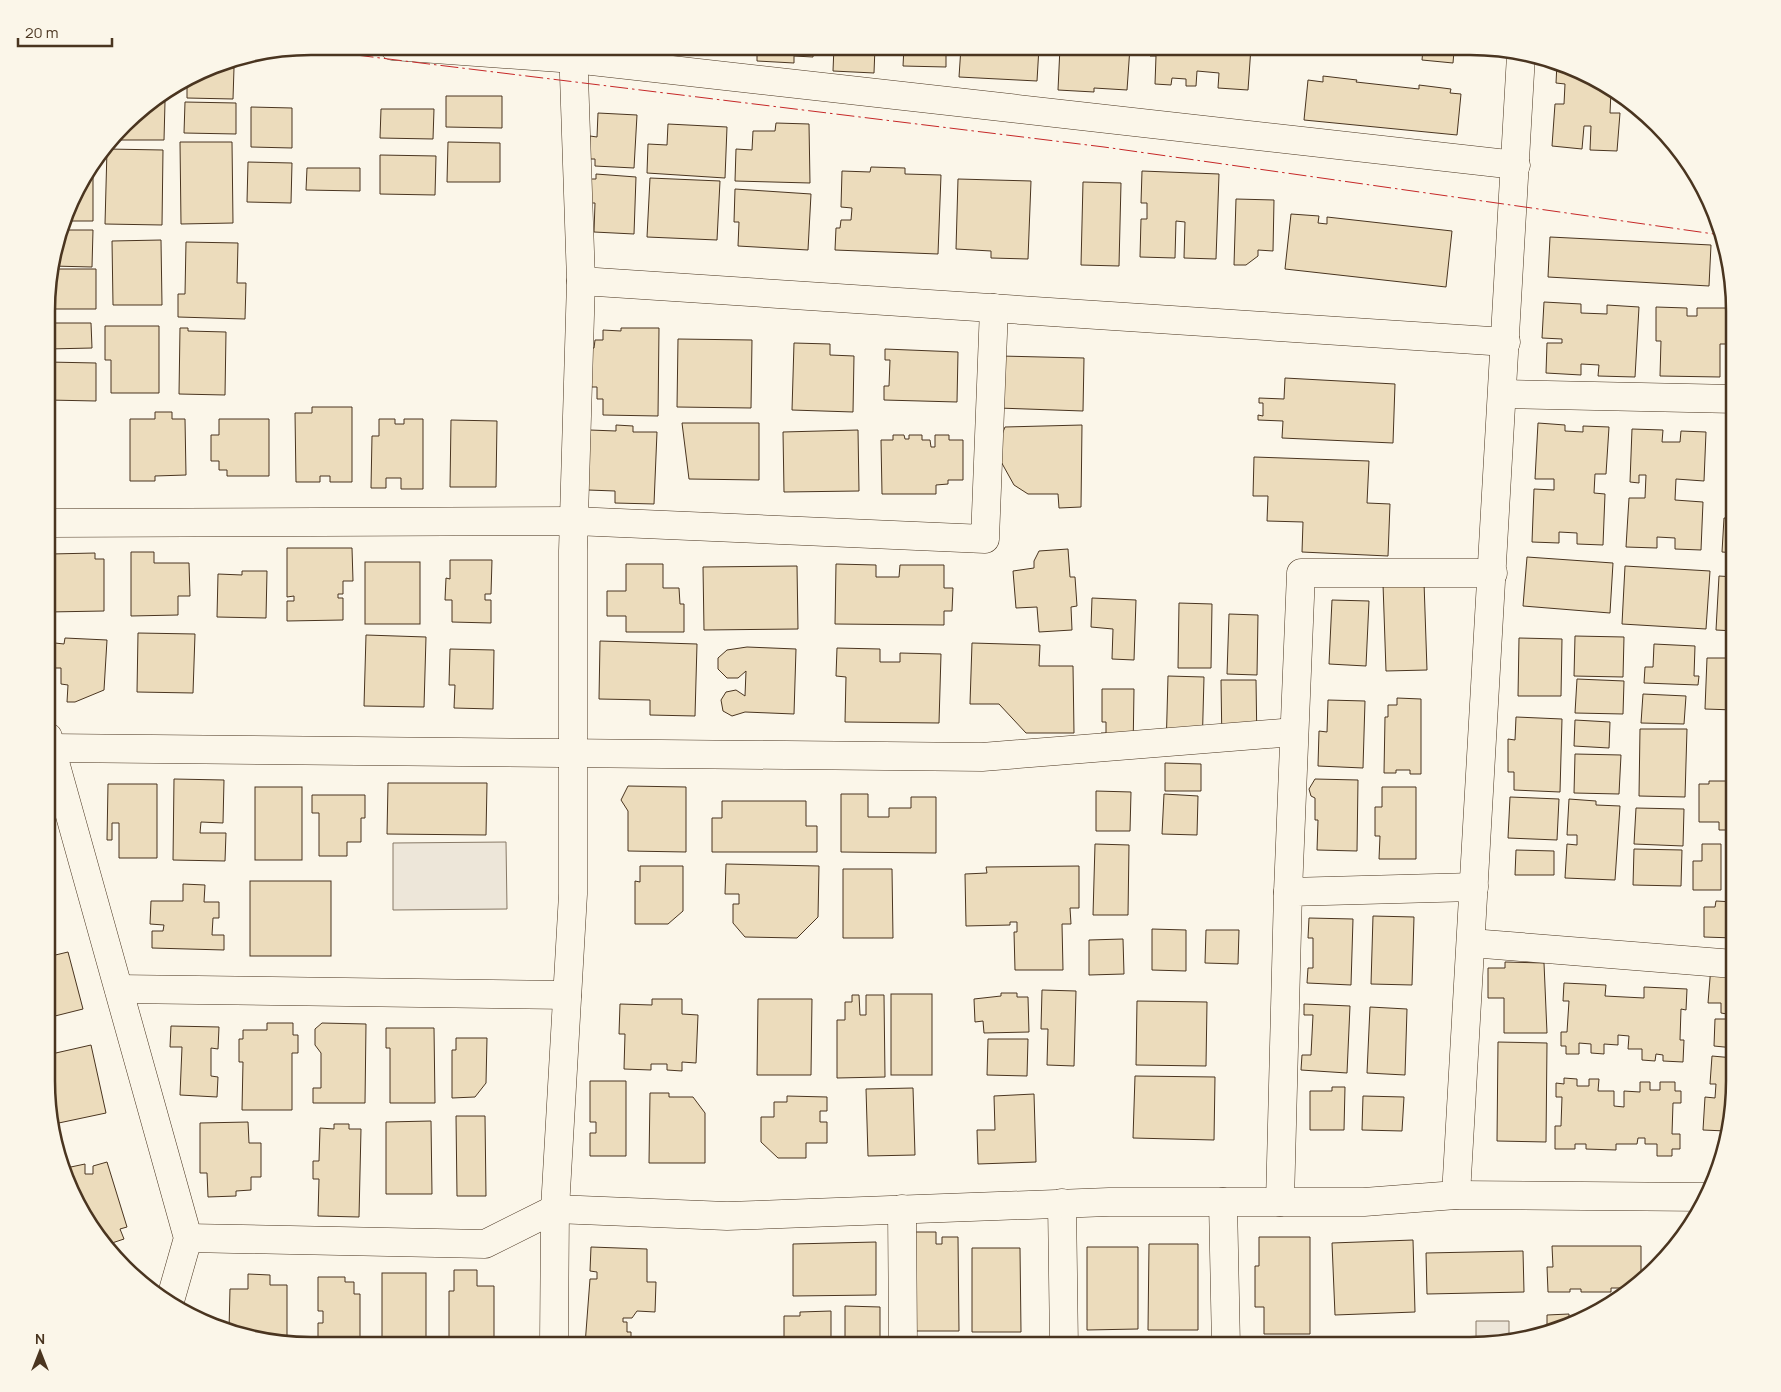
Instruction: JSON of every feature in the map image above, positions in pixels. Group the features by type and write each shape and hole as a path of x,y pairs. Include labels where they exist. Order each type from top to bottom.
{"street":[{"path":"554,1337 554,1210 573,894 574,521 581,281 573,55"},
{"path":"590,55 1516,165"},
{"path":"1456,1196 1521,60"},
{"path":"581,281 1506,342"},
{"path":"55,523 574,521 985,540 994,308"},
{"path":"1503,394 1726,398"},
{"path":"1280,1202 1288,892 1301,573 1493,573"},
{"path":"55,742 573,752 982,757 1294,732"},
{"path":"55,763 188,1238 172,1296"},
{"path":"1288,892 1474,887"},
{"path":"1471,943 1726,963"},
{"path":"118,989 567,995"},
{"path":"188,1238 485,1244 554,1210 726,1216 1062,1203 1364,1202 1456,1196 1698,1197"},
{"path":"1223,1202 1226,1337"},
{"path":"1062,1203 1064,1337"},
{"path":"902,1210 903,1337"}],"shaded area":[{"path":"506,842 507,909 393,910 393,843"},
{"path":"1476,1321 1509,1321 1509,1334 1476,1337"}],"building":[{"path":"757,55 813,55 813,57 794,56 794,63 757,61"},
{"path":"834,55 875,55 874,73 833,71"},
{"path":"904,55 946,55 946,67 903,66"},
{"path":"960,55 1039,55 1037,81 959,77"},
{"path":"1060,55 1129,55 1127,90 1094,88 1094,92 1058,90"},
{"path":"1250,55 1248,90 1218,88 1219,73 1197,71 1196,86 1186,86 1186,79 1172,78 1171,85 1155,84 1156,56 1150,56"},
{"path":"1422,55 1454,55 1453,63 1422,60"},
{"path":"234,68 233,99 187,98 187,87"},
{"path":"1557,71 1583,81 1611,97 1610,113 1620,113 1617,151 1590,150 1591,126 1584,126 1582,149 1552,146 1555,104 1564,104 1565,84 1556,83"},
{"path":"1323,76 1357,80 1356,82 1419,89 1419,85 1451,89 1450,93 1461,94 1457,135 1304,120 1308,80 1323,82"},
{"path":"446,96 502,96 502,128 446,127"},
{"path":"165,102 164,140 121,140 142,119"},
{"path":"185,102 236,103 236,134 184,133"},
{"path":"251,107 292,108 292,148 251,147"},
{"path":"381,109 434,109 433,139 380,138"},
{"path":"598,113 637,115 634,168 595,166 595,159 589,159 590,136 597,137"},
{"path":"776,123 809,124 810,183 735,181 736,149 752,150 753,131 775,131"},
{"path":"668,124 727,127 725,178 647,173 648,144 667,145"},
{"path":"180,142 232,142 233,223 181,224"},
{"path":"448,142 500,143 500,182 447,182"},
{"path":"113,149 163,150 162,225 105,224 108,155"},
{"path":"380,155 436,156 435,195 380,194"},
{"path":"248,162 292,163 291,203 247,202"},
{"path":"871,167 905,168 905,174 941,175 938,254 835,250 836,228 840,228 841,220 851,220 852,208 841,207 842,171 870,172"},
{"path":"307,168 360,168 360,191 306,190"},
{"path":"1142,171 1219,174 1216,259 1184,258 1185,222 1176,221 1175,258 1140,257 1141,219 1147,219 1147,203 1141,203"},
{"path":"596,174 636,177 634,234 594,232 595,203 588,203 590,179 596,179"},
{"path":"93,177 93,221 72,221 81,198"},
{"path":"650,178 720,181 717,240 647,237"},
{"path":"958,179 1031,181 1028,259 991,258 991,251 956,249"},
{"path":"1083,182 1121,183 1119,266 1081,265"},
{"path":"735,189 811,194 808,250 738,246 739,222 734,222"},
{"path":"1236,199 1274,200 1273,251 1258,250 1258,256 1246,265 1234,265"},
{"path":"1291,214 1319,216 1318,223 1327,224 1327,217 1452,231 1446,287 1285,269"},
{"path":"69,230 93,230 92,267 59,266"},
{"path":"1550,237 1711,245 1709,286 1548,277"},
{"path":"161,240 162,305 113,305 112,241"},
{"path":"186,242 238,243 237,283 246,283 245,319 178,317 178,294 185,294"},
{"path":"59,269 96,269 96,309 55,309"},
{"path":"1544,302 1581,304 1581,313 1607,314 1607,305 1639,307 1635,377 1598,376 1599,365 1581,364 1581,375 1546,373 1547,343 1562,343 1562,339 1542,338"},
{"path":"1656,307 1687,308 1687,316 1697,316 1697,308 1726,308 1726,344 1720,344 1720,377 1660,376 1661,341 1656,341"},
{"path":"55,323 91,323 92,348 55,349"},
{"path":"105,326 159,326 159,393 111,393 111,360 105,360"},
{"path":"180,328 188,328 188,331 226,332 225,395 179,394"},
{"path":"621,328 659,328 658,416 603,415 603,399 597,399 597,387 587,387 588,348 594,348 595,340 603,340 603,330 621,331"},
{"path":"678,339 752,340 751,408 677,407"},
{"path":"794,343 830,344 830,355 854,356 853,412 792,410"},
{"path":"885,349 958,352 957,402 884,400 884,386 889,386 890,360 885,360"},
{"path":"1000,356 1084,358 1083,411 998,408"},
{"path":"55,362 96,363 96,401 55,400"},
{"path":"1285,378 1395,384 1393,443 1282,438 1283,421 1258,420 1258,415 1263,416 1263,403 1259,403 1259,398 1284,399"},
{"path":"312,407 352,407 352,482 330,482 330,476 320,476 320,482 296,482 295,413 312,413"},
{"path":"155,412 172,412 172,419 185,419 186,475 155,476 155,481 130,481 130,419 155,419"},
{"path":"219,419 269,419 269,476 227,476 227,470 219,470 219,461 211,461 211,435 219,435"},
{"path":"379,419 395,419 395,424 404,424 404,419 423,419 423,489 401,489 401,478 386,478 386,488 371,488 372,436 379,436"},
{"path":"451,420 497,421 496,487 450,487"},
{"path":"682,423 759,423 759,480 689,479"},
{"path":"1538,423 1565,425 1565,431 1583,432 1583,426 1609,427 1606,474 1595,474 1594,493 1605,494 1603,545 1577,544 1577,533 1559,532 1559,543 1532,542 1534,489 1554,490 1554,479 1535,479"},
{"path":"616,425 633,426 633,432 657,432 654,504 615,503 615,491 588,490 590,430 616,431"},
{"path":"1082,425 1081,507 1059,508 1058,494 1028,494 1014,485 999,458 999,442 1005,427"},
{"path":"1632,429 1663,430 1662,442 1680,442 1681,431 1706,432 1704,481 1676,479 1675,500 1703,502 1701,550 1675,549 1675,538 1657,537 1657,548 1626,547 1629,498 1645,498 1646,475 1639,475 1639,483 1630,482"},
{"path":"858,430 859,491 784,492 783,432"},
{"path":"893,435 904,435 905,439 909,439 909,435 922,435 922,440 930,440 931,447 935,447 935,435 949,435 949,440 963,440 963,480 948,480 948,484 936,485 936,494 882,494 881,440 893,440"},
{"path":"1254,457 1369,461 1367,503 1390,504 1388,556 1302,552 1303,522 1267,521 1268,496 1253,496"},
{"path":"1724,518 1726,518 1726,552 1722,552"},
{"path":"287,548 352,548 353,581 343,581 343,594 338,594 338,598 343,598 343,620 287,621 287,601 294,601 294,596 287,597"},
{"path":"1068,549 1070,577 1075,577 1077,606 1071,607 1072,630 1039,632 1037,607 1016,608 1013,571 1034,568 1034,561 1039,551"},
{"path":"131,552 154,552 154,563 189,563 190,596 178,596 178,615 131,616"},
{"path":"95,553 95,559 104,559 104,611 55,612 55,554"},
{"path":"1527,557 1613,563 1610,613 1523,606"},
{"path":"450,560 492,560 491,594 485,594 485,600 491,600 491,623 452,622 452,600 445,600 446,578 450,579"},
{"path":"365,562 420,562 420,624 365,624"},
{"path":"626,564 663,564 663,588 679,588 680,604 684,604 684,632 626,632 626,616 607,616 607,591 626,591"},
{"path":"836,564 876,565 876,577 899,577 900,565 944,565 944,588 953,588 952,611 944,611 944,625 835,624"},
{"path":"797,566 798,629 704,630 703,567"},
{"path":"1625,566 1710,571 1706,629 1622,624"},
{"path":"242,571 267,571 266,618 217,617 218,574 242,575"},
{"path":"1719,576 1726,576 1726,631 1716,630"},
{"path":"1424,582 1427,670 1386,671 1383,584"},
{"path":"1092,598 1136,600 1134,660 1112,659 1113,629 1091,627"},
{"path":"1332,600 1369,601 1366,666 1329,664"},
{"path":"1179,603 1212,604 1211,668 1178,668"},
{"path":"1229,614 1258,615 1257,675 1227,674"},
{"path":"138,633 195,634 193,693 137,692"},
{"path":"366,635 426,637 424,707 364,706"},
{"path":"1575,636 1624,637 1623,677 1574,676"},
{"path":"65,638 107,640 104,690 75,702 67,702 68,685 61,684 61,668 55,668 55,643 64,644"},
{"path":"1519,638 1562,639 1561,696 1518,696"},
{"path":"600,641 697,644 695,716 650,715 650,700 599,699"},
{"path":"972,643 1040,645 1039,666 1073,666 1074,733 1026,733 999,704 970,704"},
{"path":"1654,644 1695,646 1694,676 1699,676 1698,685 1644,683 1645,667 1653,667"},
{"path":"747,647 796,649 794,714 745,712 732,716 723,711 721,700 726,692 736,690 745,696 746,671 738,678 727,678 718,669 718,658 727,650"},
{"path":"837,648 880,649 880,662 900,662 900,653 941,654 939,723 845,722 846,677 836,676"},
{"path":"450,649 494,650 493,709 454,708 455,685 449,685"},
{"path":"1707,658 1726,658 1726,710 1705,709"},
{"path":"1168,676 1204,677 1202,752 1166,751"},
{"path":"1577,679 1624,681 1623,714 1575,713"},
{"path":"1221,680 1256,680 1257,747 1222,748"},
{"path":"1102,689 1134,689 1133,753 1101,753 1101,733 1106,733 1106,722 1102,722"},
{"path":"1643,694 1686,696 1684,724 1641,723"},
{"path":"1397,698 1421,699 1421,774 1410,774 1410,770 1396,770 1396,773 1384,773 1385,717 1388,717 1388,705 1397,705"},
{"path":"1328,700 1365,701 1363,768 1318,766 1319,731 1327,732"},
{"path":"1516,717 1562,719 1560,792 1514,790 1514,772 1508,772 1508,739 1515,740"},
{"path":"1575,720 1610,722 1609,748 1574,746"},
{"path":"1640,729 1687,729 1685,797 1639,796"},
{"path":"1575,754 1621,755 1619,794 1574,793"},
{"path":"1165,763 1201,764 1201,791 1165,791"},
{"path":"174,779 224,780 223,823 201,822 200,833 226,833 225,861 173,860"},
{"path":"1315,779 1358,780 1357,851 1317,850 1318,820 1315,820 1315,798 1311,796 1309,789"},
{"path":"1709,781 1726,781 1726,830 1719,830 1719,822 1699,822 1699,784 1709,784"},
{"path":"388,783 487,783 486,835 387,834"},
{"path":"108,784 157,784 157,858 119,858 119,823 112,823 112,840 107,840"},
{"path":"628,786 686,787 686,852 628,851 628,811 621,800"},
{"path":"255,787 302,787 302,860 255,860"},
{"path":"1382,787 1416,787 1416,859 1379,859 1380,836 1375,836 1375,807 1382,807"},
{"path":"1096,791 1131,792 1130,831 1096,831"},
{"path":"841,794 868,794 868,817 889,817 889,808 911,808 911,797 936,797 936,853 841,852"},
{"path":"1164,794 1198,796 1197,835 1162,834"},
{"path":"312,795 365,795 365,818 361,818 361,842 347,842 347,856 319,856 319,813 312,813"},
{"path":"1510,797 1559,799 1557,840 1508,838"},
{"path":"1569,799 1596,801 1596,805 1620,806 1615,880 1565,878 1567,844 1577,845 1577,835 1567,835"},
{"path":"722,801 806,801 806,826 817,826 817,852 712,852 712,818 722,818"},
{"path":"1636,808 1684,809 1683,846 1634,844"},
{"path":"1095,844 1129,845 1128,915 1093,915"},
{"path":"1702,844 1721,844 1721,890 1693,890 1693,861 1702,861"},
{"path":"1634,849 1682,850 1681,886 1633,885"},
{"path":"1516,850 1554,851 1554,875 1515,875"},
{"path":"726,864 819,866 818,917 797,938 745,937 733,923 733,904 739,904 739,894 725,894"},
{"path":"640,866 683,866 683,911 668,924 635,924 635,881 640,882"},
{"path":"1079,866 1079,908 1070,908 1071,924 1062,924 1063,970 1015,970 1014,932 1017,932 1017,922 1010,922 1010,925 966,926 965,874 987,873 986,867"},
{"path":"843,869 892,869 893,938 843,938"},
{"path":"250,881 331,881 331,956 250,956"},
{"path":"183,884 205,885 204,902 219,902 219,918 213,918 212,935 224,935 224,950 152,948 152,931 163,931 164,925 150,924 151,901 183,901"},
{"path":"1716,901 1726,902 1726,938 1704,937 1704,907 1715,907"},
{"path":"1373,916 1414,917 1412,985 1371,984"},
{"path":"1309,918 1353,919 1351,985 1307,983 1308,968 1313,968 1313,938 1308,938"},
{"path":"1152,929 1186,930 1186,971 1152,970"},
{"path":"1206,930 1239,930 1238,964 1205,963"},
{"path":"1123,939 1124,974 1089,975 1089,940"},
{"path":"68,952 83,1009 55,1016 55,955"},
{"path":"1505,962 1544,963 1547,1033 1504,1033 1504,998 1488,998 1488,968 1505,968"},
{"path":"1711,966 1726,967 1726,1014 1721,1013 1721,1003 1708,1003"},
{"path":"1564,983 1606,985 1605,996 1644,998 1644,987 1687,989 1686,1010 1681,1009 1680,1040 1684,1040 1683,1062 1663,1061 1663,1055 1656,1054 1655,1061 1642,1060 1642,1049 1628,1049 1629,1036 1618,1035 1618,1045 1604,1044 1604,1054 1591,1053 1591,1044 1579,1043 1579,1054 1566,1054 1566,1046 1561,1046 1561,1032 1567,1032 1569,1001 1563,1001"},
{"path":"1042,990 1076,991 1074,1066 1047,1065 1048,1029 1041,1029"},
{"path":"1001,993 1017,993 1017,997 1028,997 1029,1032 984,1033 983,1021 975,1022 974,999 1001,996"},
{"path":"891,994 932,994 932,1075 891,1075"},
{"path":"852,995 859,995 860,1015 866,1015 866,995 884,995 885,1077 837,1078 837,1020 845,1020 845,1002 852,1002"},
{"path":"652,999 682,999 682,1014 698,1015 696,1063 682,1062 682,1071 667,1070 667,1064 651,1064 651,1070 624,1069 625,1034 619,1034 620,1004 652,1005"},
{"path":"758,999 812,999 811,1075 757,1075"},
{"path":"1137,1001 1207,1002 1206,1066 1136,1065"},
{"path":"1304,1004 1350,1006 1347,1073 1301,1070 1302,1055 1311,1055 1313,1015 1304,1015"},
{"path":"1370,1007 1407,1009 1405,1075 1367,1073"},
{"path":"1715,1019 1726,1019 1726,1047 1714,1046"},
{"path":"267,1023 293,1023 293,1035 298,1035 298,1053 292,1053 292,1110 242,1110 243,1062 239,1062 239,1039 243,1039 243,1030 267,1030"},
{"path":"322,1023 366,1024 365,1103 313,1103 313,1088 321,1088 321,1053 315,1045 315,1029"},
{"path":"171,1026 219,1027 218,1049 211,1048 211,1076 218,1077 217,1097 180,1095 182,1047 170,1047"},
{"path":"386,1028 434,1028 435,1103 390,1103 390,1048 386,1048"},
{"path":"456,1038 487,1038 486,1083 475,1097 452,1098 452,1050 456,1050"},
{"path":"988,1039 1028,1039 1027,1076 987,1075"},
{"path":"1498,1042 1547,1043 1546,1142 1497,1141"},
{"path":"91,1045 106,1113 59,1123 55,1053"},
{"path":"1712,1056 1726,1057 1724,1114 1721,1131 1703,1130 1705,1097 1715,1098 1716,1084 1710,1084"},
{"path":"1135,1076 1215,1077 1214,1140 1133,1138"},
{"path":"1564,1078 1577,1079 1577,1086 1589,1086 1589,1079 1599,1079 1598,1091 1614,1091 1614,1106 1624,1107 1624,1091 1640,1092 1640,1082 1650,1082 1650,1090 1660,1090 1660,1082 1675,1082 1675,1091 1681,1091 1681,1103 1673,1103 1672,1134 1680,1134 1680,1149 1672,1149 1672,1156 1657,1156 1657,1144 1645,1144 1645,1138 1638,1138 1637,1144 1616,1144 1616,1150 1586,1149 1586,1144 1575,1144 1575,1149 1555,1149 1555,1126 1561,1126 1562,1097 1556,1097 1556,1083 1564,1084"},
{"path":"590,1081 626,1081 626,1156 590,1156 590,1133 596,1133 596,1122 590,1122"},
{"path":"1332,1087 1345,1087 1344,1130 1310,1130 1310,1091 1332,1091"},
{"path":"913,1088 915,1155 868,1156 866,1089"},
{"path":"650,1093 669,1093 669,1097 693,1097 705,1113 705,1163 649,1163"},
{"path":"1034,1094 1036,1162 978,1164 977,1130 995,1130 994,1096"},
{"path":"787,1096 827,1097 827,1111 820,1111 820,1122 827,1122 827,1143 806,1143 806,1158 778,1158 761,1142 761,1117 774,1117 774,1102 787,1102"},
{"path":"1363,1096 1404,1097 1402,1131 1362,1130"},
{"path":"456,1116 485,1116 486,1196 457,1196"},
{"path":"431,1121 432,1194 386,1194 386,1122"},
{"path":"248,1122 249,1143 261,1143 261,1177 251,1177 251,1190 236,1191 236,1196 208,1197 207,1173 200,1173 200,1123"},
{"path":"334,1124 349,1124 349,1129 361,1129 359,1217 318,1216 319,1179 313,1179 313,1161 319,1161 320,1128 334,1129"},
{"path":"107,1162 127,1227 120,1229 124,1239 113,1243 108,1237 89,1209 71,1167 85,1164 85,1174 93,1174 93,1166"},
{"path":"907,1232 936,1232 936,1244 942,1244 942,1237 958,1237 959,1331 908,1331"},
{"path":"1259,1237 1310,1237 1310,1334 1264,1334 1264,1307 1255,1307 1255,1266 1259,1266"},
{"path":"1413,1240 1415,1312 1335,1315 1332,1243"},
{"path":"876,1242 876,1295 793,1296 793,1244"},
{"path":"1149,1244 1198,1244 1198,1330 1148,1330"},
{"path":"1552,1246 1641,1246 1641,1271 1620,1288 1611,1288 1611,1292 1581,1292 1581,1289 1570,1289 1570,1292 1548,1292 1547,1267 1553,1267"},
{"path":"591,1247 647,1249 647,1282 656,1282 655,1312 637,1311 632,1318 623,1318 623,1322 627,1322 627,1332 631,1332 631,1337 586,1337 590,1279 597,1279 597,1272 590,1271"},
{"path":"1087,1247 1138,1247 1138,1329 1087,1330"},
{"path":"972,1248 1020,1248 1021,1332 972,1332"},
{"path":"1523,1251 1524,1292 1427,1294 1426,1253"},
{"path":"454,1270 477,1270 477,1286 494,1286 494,1337 449,1337 449,1291 454,1291"},
{"path":"382,1273 426,1273 426,1337 382,1337"},
{"path":"248,1274 270,1275 270,1285 287,1285 287,1336 261,1332 229,1323 230,1289 248,1289"},
{"path":"318,1277 345,1277 345,1282 354,1282 354,1294 360,1294 360,1337 318,1337 318,1323 323,1323 323,1311 318,1311"},
{"path":"845,1306 880,1307 880,1337 845,1337"},
{"path":"831,1311 831,1337 784,1337 784,1316 800,1316 800,1312"},
{"path":"1569,1314 1569,1317 1547,1325 1547,1315"}],"power":[{"path":"356,55 1104,147 1714,234"}]}
